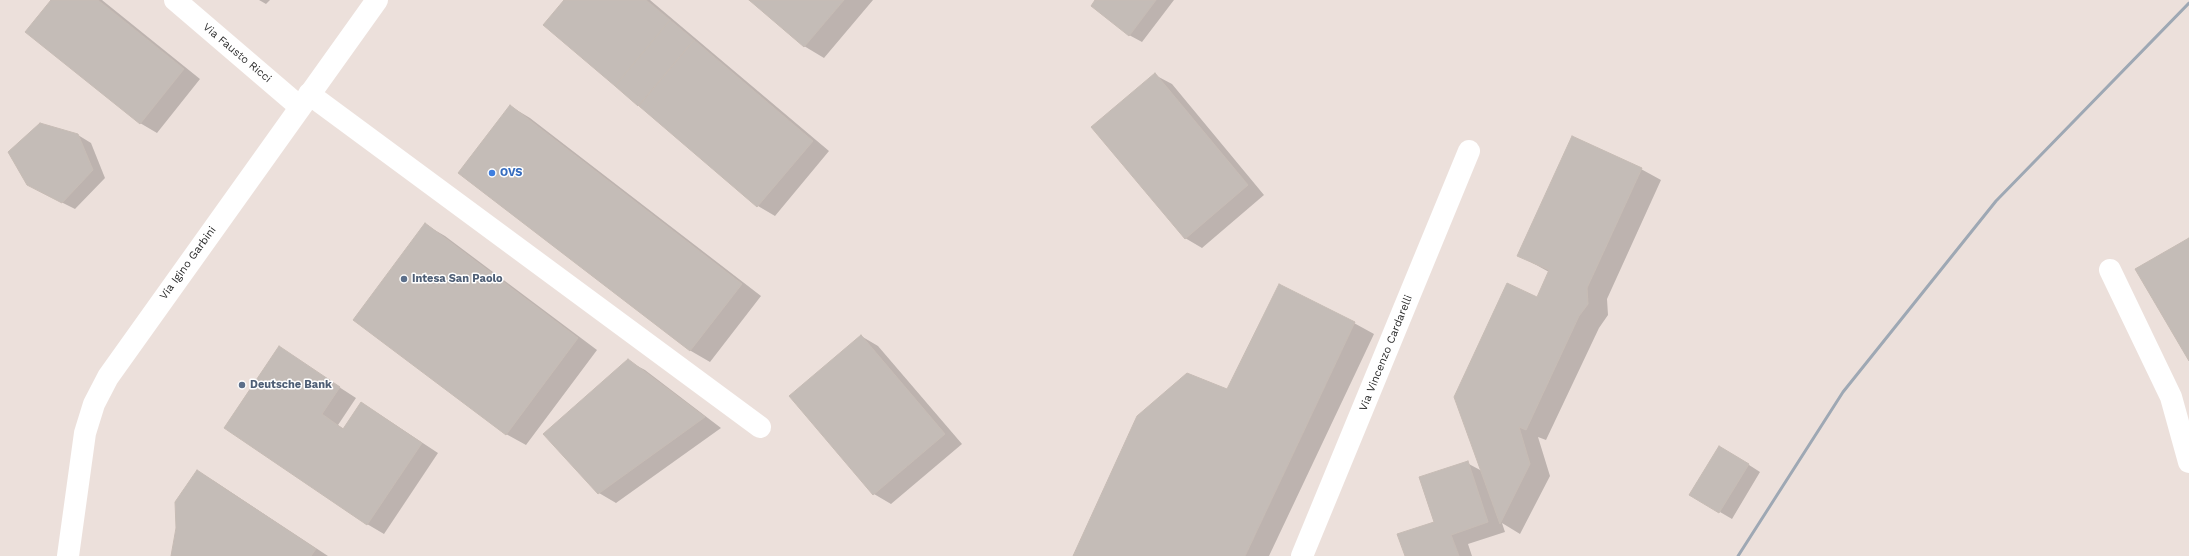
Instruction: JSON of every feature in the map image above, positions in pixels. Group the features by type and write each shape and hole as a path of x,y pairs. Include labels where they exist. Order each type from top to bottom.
{"street":[{"name":"Via Fausto Ricci","path":"174,0 305,100 678,366 760,427"},
{"name":"Via Igino Garbini","path":"68,556 85,433 94,404 108,377 377,0"},
{"name":"Via Vincenzo Cardarelli","path":"1302,556 1469,151"},
{"path":"2110,270 2171,397 2189,462"}],"building":[{"path":"51,0 98,0 184,69 140,124 25,32"},
{"path":"564,0 646,0 670,20 615,86 543,25"},
{"path":"749,0 844,0 804,47"},
{"path":"1095,0 1156,0 1129,36 1091,6"},
{"path":"670,20 694,40 638,106 615,86"},
{"path":"694,40 813,141 757,207 639,106"},
{"path":"1155,73 1248,185 1185,239 1091,127"},
{"path":"510,105 742,284 690,351 458,173"},
{"path":"40,123 78,134 93,170 62,203 27,185 8,152"},
{"path":"1572,136 1642,168 1587,288 1588,304 1579,316 1526,430 1519,427 1530,464 1500,524 1454,397 1507,283 1537,297 1549,270 1517,256"},
{"path":"425,223 578,338 506,435 353,320"},
{"path":"2189,238 2189,361 2135,269"},
{"path":"1279,284 1355,322 1245,556 1073,556 1137,416 1187,373 1227,389"},
{"path":"861,335 945,434 873,495 789,396"},
{"path":"279,346 340,387 322,414 343,429 361,402 422,443 367,525 224,428"},
{"path":"628,359 705,417 598,494 543,434"},
{"path":"1719,446 1749,464 1719,513 1689,495"},
{"path":"1468,461 1488,522 1451,535 1459,556 1405,556 1397,534 1434,522 1419,477"},
{"path":"197,470 316,549 311,556 171,556 176,528 175,502"}],"railway":[{"path":"1738,556 1843,392 1996,201 2189,3"}],"place":[{"name":"OVS","path":"492,173"},
{"name":"Intesa San Paolo","path":"404,279"},
{"name":"Deutsche Bank","path":"242,385"}]}
